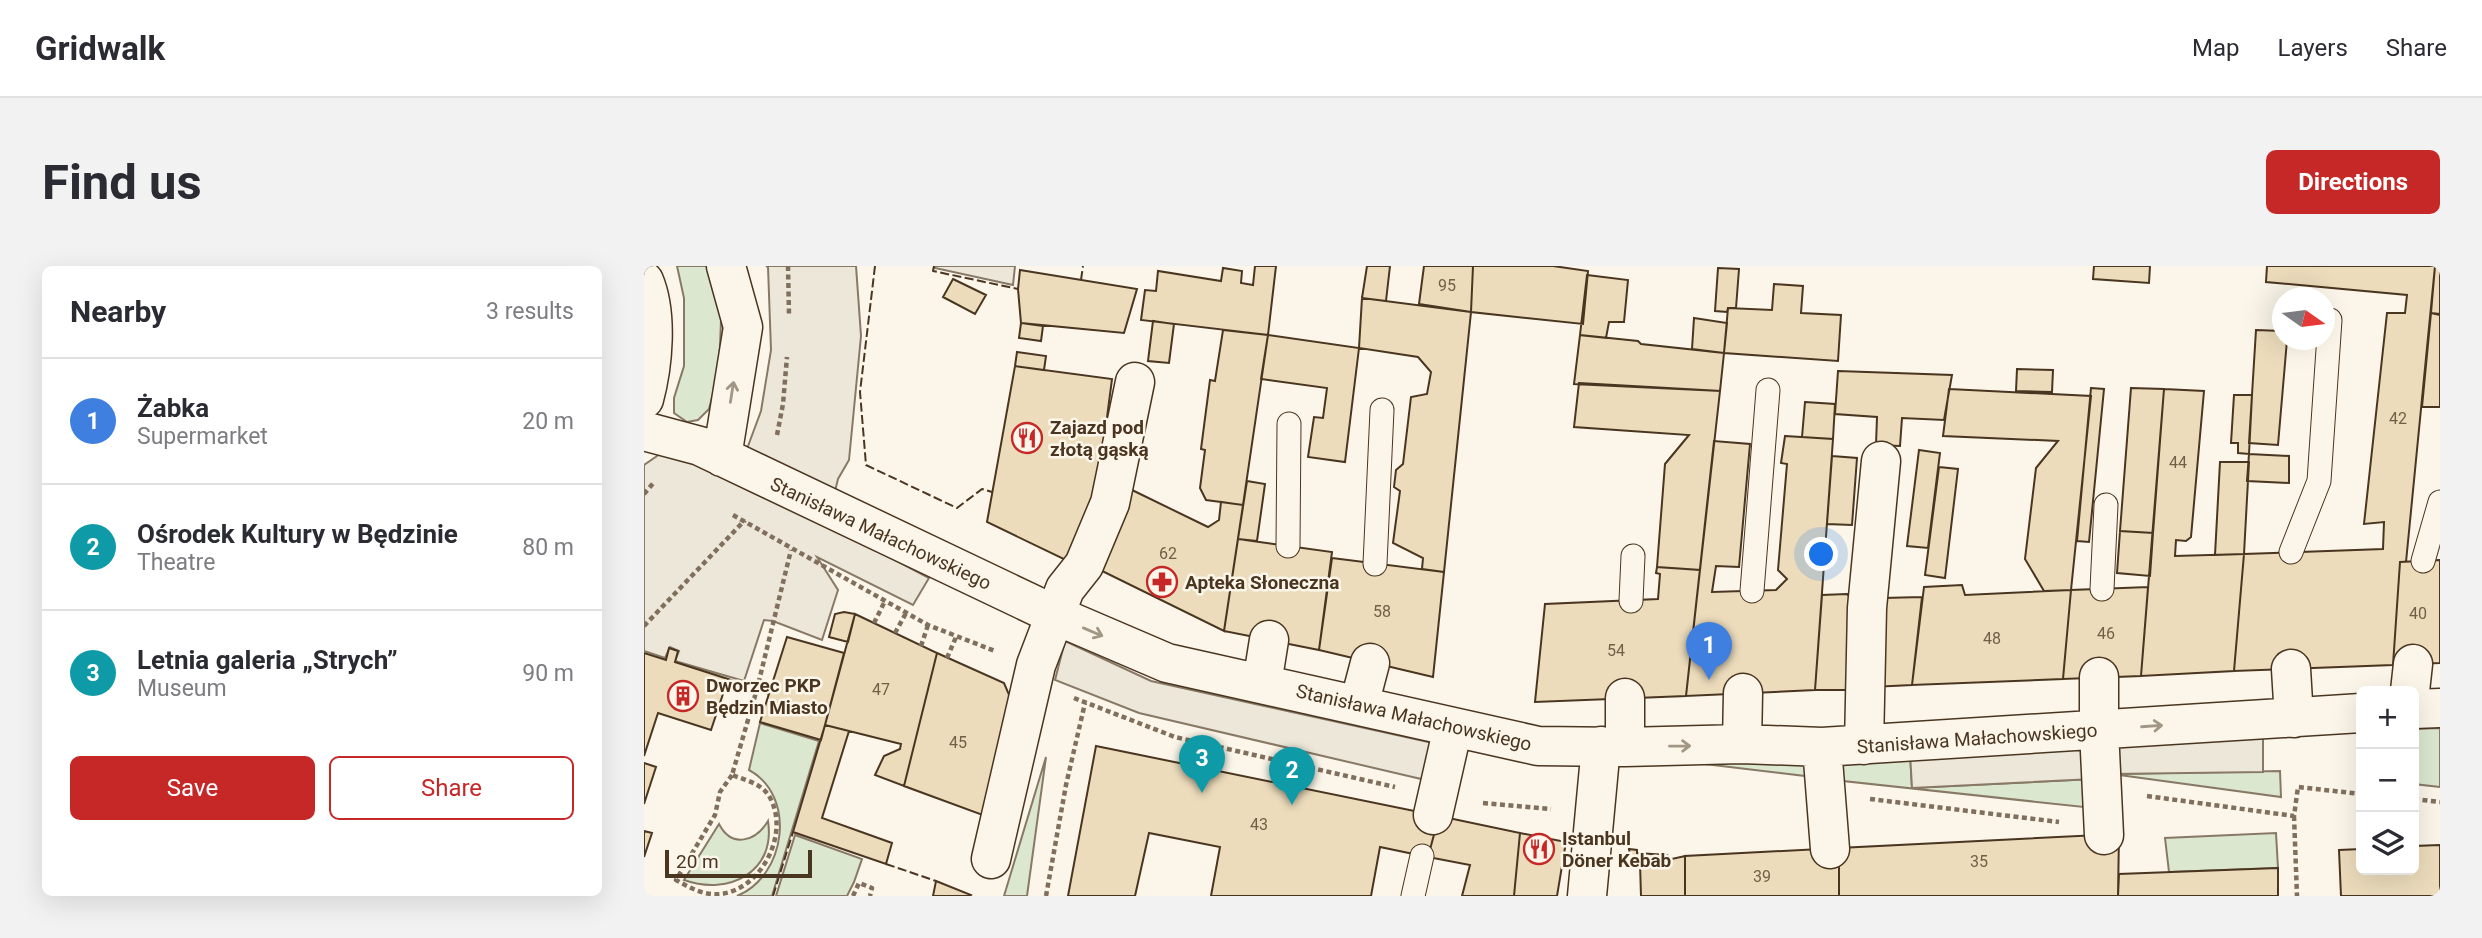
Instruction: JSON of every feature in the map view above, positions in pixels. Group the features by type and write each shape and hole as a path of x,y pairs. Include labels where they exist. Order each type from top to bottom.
{"street":[{"path":"722,457 743,327 726,266"},
{"path":"644,399 651,376 647,303"},
{"path":"990,859 1036,665 1065,590 1084,565 1110,503 1135,382"},
{"name":"Stanisława Małachowskiego","path":"644,431 700,446 1055,615 1167,663 1538,746 1742,744 1822,747 2356,713"},
{"path":"1864,745 1867,608 1881,461"},
{"path":"1262,684 1269,640"},
{"path":"1359,705 1370,663"},
{"path":"2291,669 2294,718"},
{"path":"2099,677 2104,835"},
{"path":"1742,744 1743,693"},
{"path":"1587,896 1613,747 1625,698"},
{"path":"2419,709 2440,708"},
{"path":"1433,815 1453,727"},
{"path":"1822,747 1830,849"}],"lane":[{"path":"2291,552 2319,481 2328,350"},
{"path":"1752,591 1768,390"},
{"path":"1375,564 1382,410"},
{"path":"1288,546 1289,424"},
{"path":"2423,561 2440,502"},
{"path":"2102,589 2106,505"},
{"path":"1631,601 1633,556"},
{"path":"1413,896 1422,856"}],"path":[{"path":"644,626 744,522"},
{"path":"732,775 755,783 768,795 774,809 775,824 771,854 758,872 734,890 718,894 692,889 676,880 715,815 720,792 732,775 757,689 791,550"},
{"path":"873,623 885,601"},
{"path":"895,633 906,613"},
{"path":"921,646 929,625"},
{"path":"947,658 956,637"},
{"path":"1046,896 1066,785 1085,703"},
{"path":"2419,800 2440,802"},
{"path":"2294,816 2297,896"},
{"path":"853,896 859,883 872,888 870,896"}],"green space":[{"path":"677,266 715,266 722,295 719,371 709,409 698,420 687,422 674,413 674,398 684,366 684,298"},
{"path":"760,723 819,741 772,896 737,896 754,886 766,872 775,854 779,835 779,816 774,798 764,782 749,770"},
{"path":"2440,728 2440,787 2419,785 2419,729"},
{"path":"1910,753 1912,788 2093,779 2093,808 1834,780 1833,757"},
{"path":"1046,757 1027,896 1004,896"},
{"path":"1813,757 1814,777 1696,763"},
{"path":"2280,771 2281,797 2112,774"},
{"path":"768,821 769,839 765,854 746,876 717,885 684,880 719,824 730,837 744,839 757,833"},
{"path":"2276,833 2278,868 2169,872 2165,838"},
{"path":"795,835 862,859 847,896 776,896"}],"shaded area":[{"path":"766,266 856,266 861,336 849,460 838,479 827,524 929,578 913,605 817,557 838,590 822,640 764,620 744,681 675,661 679,651 670,647 665,658 644,651 644,465 660,454 741,465 761,411 771,350"},
{"path":"1015,266 1013,285 935,268"},
{"path":"1065,641 1151,681 1442,745 1434,782 1139,713 1055,680"},
{"path":"2263,737 2263,772 2112,774 2112,740"},
{"path":"2091,744 2093,779 1912,788 1910,753"}],"building":[{"path":"1255,266 1276,266 1268,335 1141,320 1145,290 1156,291 1158,271 1221,281 1223,268 1242,271 1241,283 1253,285"},
{"path":"1367,266 1390,266 1386,301 1362,298"},
{"path":"1424,266 1473,266 1471,312 1419,304"},
{"path":"1473,266 1553,266 1588,271 1583,324 1471,312"},
{"path":"2094,266 2150,266 2149,283 2093,279"},
{"path":"2267,266 2435,266 2406,562 2400,562 2393,665 2234,671 2244,554 2383,549 2384,522 2364,524 2387,313 2405,313 2407,295 2266,282"},
{"path":"2435,266 2440,266 2440,314 2431,313"},
{"path":"1718,268 1739,269 1736,308 1728,308 1727,312 1715,311"},
{"path":"1020,270 1137,289 1124,333 1021,323 1018,289"},
{"path":"1587,275 1628,280 1624,322 1609,322 1606,338 1580,335"},
{"path":"953,279 986,295 975,314 943,297"},
{"path":"1774,284 1803,286 1801,313 1841,315 1838,361 1724,353 1728,308 1772,310"},
{"path":"1362,298 1471,312 1444,572 1422,569 1423,558 1393,543 1400,491 1394,487 1396,470 1403,464 1411,397 1427,394 1431,372 1418,357 1359,348"},
{"path":"2431,313 2440,315 2440,407 2422,407"},
{"path":"1694,318 1727,323 1724,353 1692,349"},
{"path":"1153,321 1174,324 1169,363 1148,361"},
{"path":"1021,323 1043,326 1041,341 1019,338"},
{"path":"1223,330 1268,335 1243,505 1206,500 1200,488 1205,450 1201,449 1210,380 1215,381"},
{"path":"2256,330 2272,331 2272,350 2286,350 2278,445 2249,443"},
{"path":"1268,335 1359,348 1345,462 1308,457 1314,417 1323,418 1327,388 1261,379"},
{"path":"1580,335 1724,353 1720,391 1574,384"},
{"path":"1017,352 1046,356 1044,370 1015,366"},
{"path":"1015,366 1112,379 1092,533 1072,563 987,522"},
{"path":"2017,369 2053,370 2052,392 2016,391"},
{"path":"1838,371 1952,375 1944,420 1902,418 1900,446 1876,445 1877,417 1835,414"},
{"path":"1579,383 1720,391 1700,570 1657,567 1665,464 1689,435 1574,427"},
{"path":"2091,388 2104,389 2089,542 2077,541"},
{"path":"2131,388 2164,389 2153,533 2120,531"},
{"path":"1949,389 2091,396 2071,590 2044,591 2025,559 2036,468 2058,441 1943,436"},
{"path":"2164,389 2204,391 2191,537 2186,541 2176,540 2175,556 2244,554 2234,671 2141,676"},
{"path":"2234,395 2252,395 2249,454 2238,453 2238,443 2231,443"},
{"path":"1805,402 1835,404 1833,439 1802,437"},
{"path":"1785,436 1833,439 1815,690 1686,696 1714,441 1750,444 1739,567 1716,566 1712,592 1776,590 1787,579 1778,570 1787,464 1781,463"},
{"path":"1919,450 1940,453 1928,548 1907,546"},
{"path":"2249,454 2289,456 2289,483 2247,481"},
{"path":"1832,456 1857,458 1852,525 1827,524"},
{"path":"2220,462 2249,462 2244,554 2215,555"},
{"path":"1939,467 1958,469 1945,578 1925,575"},
{"path":"1247,481 1265,484 1257,541 1238,539"},
{"path":"1132,490 1208,527 1219,520 1221,502 1243,505 1224,631 1094,567"},
{"path":"2120,531 2153,533 2150,576 2117,573"},
{"path":"1238,539 1332,552 1319,650 1224,631"},
{"path":"1332,558 1444,572 1433,677 1319,650"},
{"path":"2440,560 2440,663 2393,665 2400,562"},
{"path":"1657,567 1700,570 1686,696 1535,702 1545,604 1658,599 1660,574 1656,573"},
{"path":"1962,585 1965,595 2071,590 2063,679 1912,685 1924,587"},
{"path":"2148,587 2141,676 2063,679 2071,590"},
{"path":"1847,594 1856,604 1851,690 1815,690 1822,595"},
{"path":"1922,597 1912,685 1871,687 1883,598"},
{"path":"835,614 855,614 848,642 829,637"},
{"path":"855,614 937,653 904,786 875,775 884,756 900,749 901,744 825,725"},
{"path":"787,637 844,653 821,740 760,722"},
{"name":"Dworzec PKP Będzin Miasto","path":"669,648 678,651 675,662 728,679 711,730 658,713 644,756 644,653 666,660"},
{"path":"937,653 1004,683 1010,697 988,817 904,786"},
{"path":"825,725 849,731 822,818 892,843 886,864 793,832"},
{"path":"1096,746 1439,816 1428,857 1380,847 1371,896 1211,896 1220,847 1149,833 1135,896 1068,896"},
{"path":"644,763 656,767 644,804"},
{"path":"1439,816 1520,833 1514,896 1462,896 1470,865 1428,857"},
{"path":"644,831 652,833 644,857"},
{"path":"1520,833 1566,842 1557,896 1514,896"},
{"path":"2119,834 2118,896 1839,896 1839,848"},
{"path":"2440,845 2440,896 2341,896 2339,850 2356,849 2356,875 2419,875 2419,846"},
{"path":"1839,848 1839,896 1685,896 1685,856"},
{"path":"1629,849 1637,850 1637,853 1667,855 1672,859 1685,856 1685,896 1641,896 1640,863 1631,862"},
{"path":"2278,868 2278,896 2118,896 2119,874"},
{"path":"936,881 971,895 933,896"}],"fence":[{"path":"875,266 860,392 866,465 957,508 982,489 992,492"},
{"path":"934,266 933,271 1018,289"},
{"path":"1081,280 1083,266"},
{"path":"728,679 769,694"},
{"path":"773,896 793,832"},
{"path":"886,864 936,881"}],"place":[{"name":"Zajazd pod złotą gąską","path":"1027,438"},
{"name":"Apteka Słoneczna","path":"1162,582"},
{"name":"Żabka","path":"1709,680"},
{"name":"Dworzec PKP Będzin Miasto","path":"683,696"},
{"name":"Letnia galeria „Strych”","path":"1202,793"},
{"name":"Ośrodek Kultury w Będzinie","path":"1292,805"},
{"name":"Istanbul Döner Kebab","path":"1539,849"}]}
